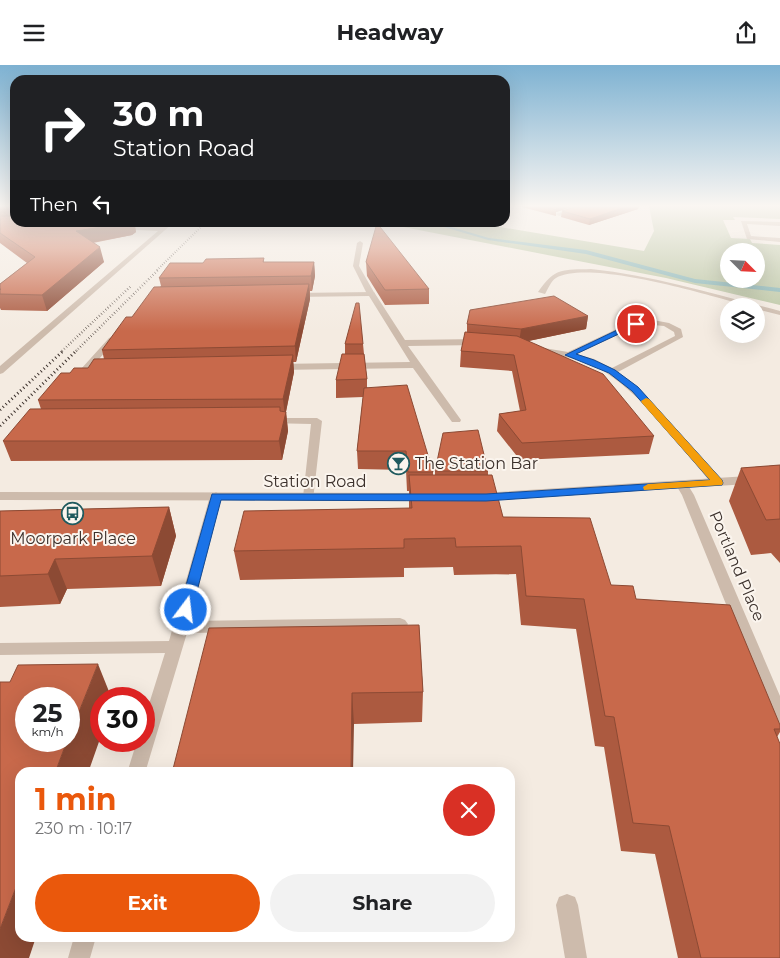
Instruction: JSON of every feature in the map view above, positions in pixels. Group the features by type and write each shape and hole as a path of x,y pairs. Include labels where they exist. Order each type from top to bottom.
{"street":[{"path":"0,371 142,248"},
{"path":"359,248 356,265 371,294 404,343 416,365 456,420"},
{"path":"542,293 554,277 568,273 600,273 681,285 725,298"},
{"path":"287,295 371,294"},
{"path":"765,309 780,313"},
{"path":"569,355 642,323 664,324 680,334 676,339 612,371"},
{"path":"103,371 84,371 122,330"},
{"path":"404,343 446,341 490,343"},
{"path":"530,348 591,361 612,371 635,389 718,483"},
{"path":"269,367 416,365"},
{"path":"257,421 317,421 309,497"},
{"path":"470,497 780,478"},
{"name":"Portland Place","path":"682,485 688,495 780,716"},
{"name":"Station Road","path":"0,496 442,497"},
{"path":"138,767 181,627 216,497"},
{"path":"181,627 400,624"},
{"path":"0,649 175,647"},
{"path":"567,905 576,958"},
{"path":"79,958 84,942"}],"green space":[{"path":"510,248 624,248 644,251 646,248 720,248 720,288 765,288 765,248 780,248 780,305 765,301 765,298 750,298 666,278"}],"building":[{"path":"21,248 99,248 42,295 0,294 0,284 35,257"},
{"path":"370,248 396,248 429,289 385,290 366,262"},
{"path":"264,258 263,262 314,262 311,276 159,278 170,263 203,263 206,259"},
{"path":"309,284 295,346 102,350 126,317 132,317 154,287"},
{"path":"554,296 588,316 521,329 467,324 470,310"},
{"path":"356,303 359,303 363,344 345,344"},
{"path":"465,332 517,336 603,374 654,436 522,443 499,414 526,410 514,355 461,351"},
{"path":"342,354 364,354 367,379 336,380"},
{"path":"293,355 283,399 38,400 61,373 70,373 74,368 88,368 94,359"},
{"path":"407,385 433,472 408,472 406,451 357,451 364,388"},
{"path":"280,407 280,411 286,412 279,441 3,441 30,409"},
{"path":"478,430 488,471 435,471 443,433"},
{"path":"780,465 780,519 766,520 741,468"},
{"path":"409,475 492,475 503,517 590,518 611,585 633,586 636,599 730,605 780,725 780,729 774,729 780,744 780,958 701,958 669,826 633,823 614,717 605,716 584,599 526,596 521,546 456,547 455,538 404,539 404,548 234,551 244,511 412,508"},
{"path":"169,507 152,556 55,559 48,574 0,576 0,511"},
{"path":"419,625 423,692 352,693 351,767 174,767 209,628"},
{"path":"98,664 80,709 80,687 15,687 15,752 63,752 57,767 15,767 15,890 0,929 0,682 10,682 18,665"}],"waterway":[{"path":"553,248 586,252 695,281 780,290"}],"railway":[{"path":"157,270 180,248"},
{"path":"76,351 159,269"},
{"path":"62,351 131,286"},
{"path":"0,410 64,350"},
{"path":"0,426 77,350"}],"slow traffic":[{"path":"646,401 718,483 648,487"}],"place":[{"name":"The Station Bar","path":"399,463"},
{"name":"Moorpark Place","path":"73,514"}],"route":[{"path":"186,610 216,497 486,497 718,483 635,389 612,371 591,361 569,355 636,324"}]}
